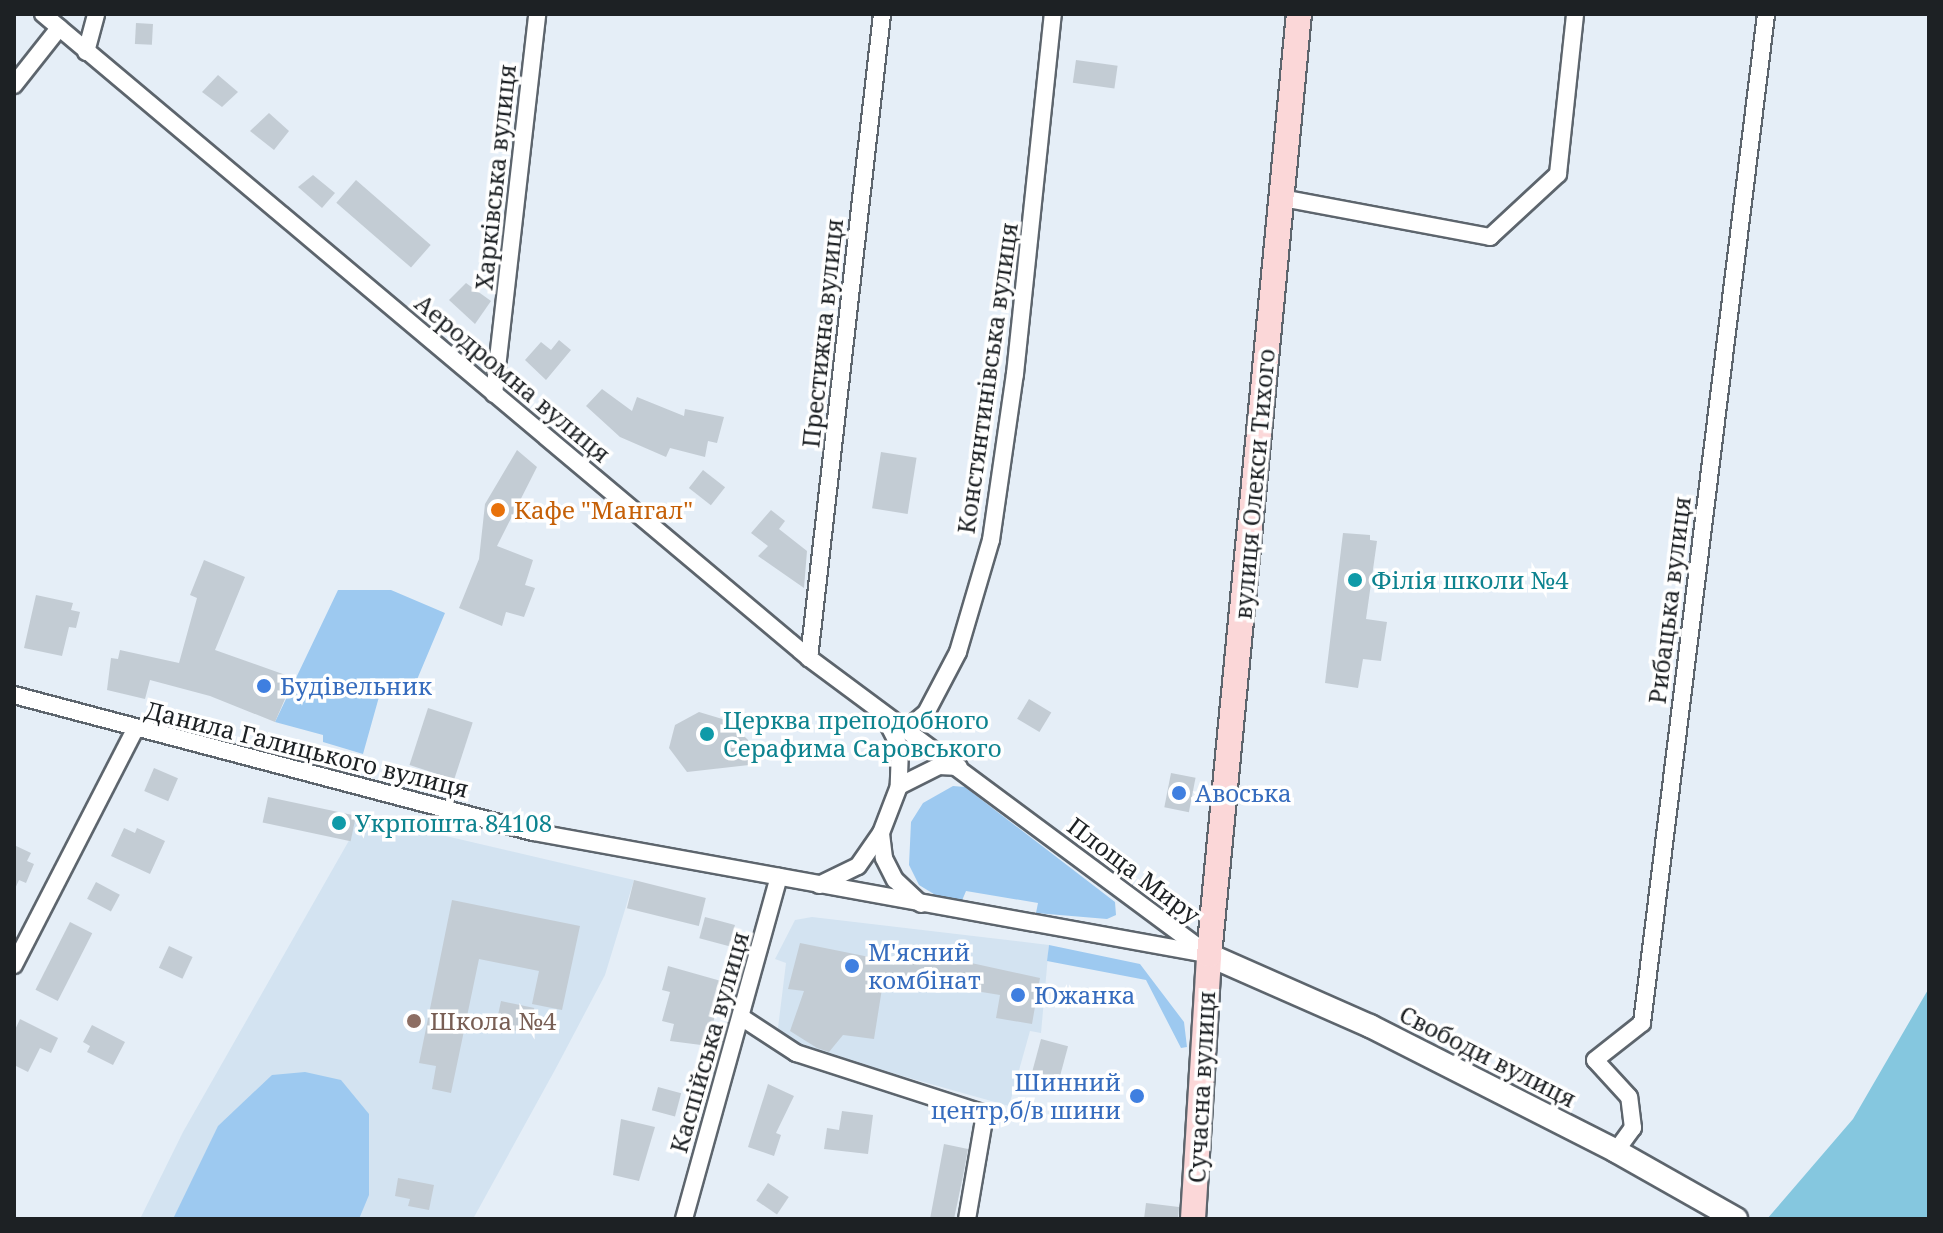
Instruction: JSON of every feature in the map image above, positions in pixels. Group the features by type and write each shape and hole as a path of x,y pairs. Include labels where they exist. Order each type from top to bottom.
{"main road":[{"name":"вулиця Олекси Тихого","path":"1209,955 1299,14"},
{"name":"Свободи вулиця","path":"1209,955 1370,1026 1616,1151 1736,1219"},
{"name":"Сучасна вулиця","path":"1193,1219 1209,955"}],"street":[{"name":"Аеродромна вулиця","path":"43,14 809,658 961,767"},
{"path":"86,52 96,14"},
{"name":"Харківська вулиця","path":"494,394 537,14"},
{"name":"Престижна вулиця","path":"809,658 882,14"},
{"name":"Констянтинівська вулиця","path":"908,728 926,713 958,652 991,540 1017,359 1053,14"},
{"path":"1282,198 1490,237 1558,174 1575,14"},
{"name":"Рибацька вулиця","path":"1616,1151 1633,1128 1629,1097 1595,1060 1642,1023 1766,14"},
{"path":"14,85 59,28"},
{"name":"Данила Галицького вулиця","path":"14,695 135,730 533,832 921,904"},
{"path":"819,885 858,866 881,833 899,786 900,748 880,710"},
{"path":"14,965 135,730"},
{"path":"899,786 939,766 961,767"},
{"name":"Площа Миру","path":"961,767 1209,955"},
{"path":"881,833 884,858 895,880 921,904"},
{"name":"Каспійська вулиця","path":"684,1219 779,877"},
{"name":"Площа Миру","path":"921,904 1209,955"},
{"path":"741,1017 796,1053 985,1114 967,1219"}],"shaded area":[{"path":"338,590 391,590 445,613 416,682 384,679 363,754 323,742 323,735 275,722"},
{"path":"953,786 965,787 1115,902 1116,915 1107,919 1036,913 1038,903 966,891 961,903 942,899 919,885 909,865 911,822 923,803"},
{"name":"Школа №4","path":"356,815 634,880 605,975 556,1068 473,1219 140,1219 183,1132 351,837"},
{"path":"812,917 1049,945 1041,1033 1030,1031 1009,1106 792,1045 777,1036 786,963 775,959 795,920"},
{"path":"1049,945 1140,964 1184,1022 1187,1047 1181,1048 1146,980 1047,961"},
{"path":"1929,988 1929,1219 1767,1219 1853,1119"},
{"path":"305,1072 341,1080 369,1114 369,1195 359,1219 173,1219 218,1126 272,1075"}],"building":[{"path":"136,23 153,24 152,45 135,44"},
{"path":"1076,60 1118,66 1114,89 1073,83"},
{"path":"218,75 238,92 222,107 202,92"},
{"path":"269,113 289,131 274,150 250,131"},
{"path":"313,175 335,193 322,208 298,187"},
{"path":"356,180 431,245 411,268 336,203"},
{"path":"466,283 491,301 475,324 449,300"},
{"path":"559,340 571,350 546,380 525,360 541,342 551,350"},
{"path":"602,389 632,411 637,397 684,416 685,409 724,417 717,443 708,441 705,457 670,448 666,457 620,437 586,406"},
{"path":"517,450 537,467 497,546 533,560 525,585 535,588 524,617 506,612 502,626 459,608 479,559 485,504"},
{"path":"881,452 917,458 908,514 872,508"},
{"path":"703,470 725,487 711,505 689,488"},
{"path":"771,510 785,521 779,529 807,551 804,588 758,556 768,546 751,533"},
{"name":"Філія школи №4","path":"1343,533 1370,535 1370,540 1377,541 1366,619 1387,622 1381,661 1363,659 1358,688 1325,683"},
{"path":"204,560 245,577 215,650 294,678 275,722 210,696 150,680 145,699 107,690 111,658 118,659 120,650 179,663 197,598 190,595"},
{"path":"36,595 73,603 71,610 80,612 76,628 69,627 62,656 24,648"},
{"path":"1029,699 1051,712 1039,732 1017,719"},
{"path":"428,708 473,723 454,780 409,765"},
{"name":"Церква преподобного Серафима Саровського","path":"699,712 729,721 751,743 749,765 687,772 669,748 675,725"},
{"path":"154,768 178,778 168,801 144,791"},
{"name":"Авоська","path":"1171,773 1196,778 1189,812 1164,807"},
{"path":"268,797 356,816 351,841 263,822"},
{"path":"124,828 135,833 137,828 165,841 150,874 111,856"},
{"path":"14,845 31,853 27,861 34,864 26,883 19,880 14,891"},
{"path":"634,880 706,898 699,926 627,908"},
{"path":"96,882 120,895 111,911 87,899"},
{"path":"452,900 580,926 562,1010 532,1004 539,971 479,959 451,1093 432,1089 436,1066 419,1063"},
{"path":"705,917 735,925 729,946 699,938"},
{"path":"70,922 92,933 58,1001 35,990"},
{"path":"800,943 909,965 912,950 1040,978 1032,1024 996,1018 1000,995 884,976 874,1039 843,1035 829,1052 817,1048 790,1031 804,991 788,989"},
{"path":"169,946 193,957 182,979 159,968"},
{"path":"668,966 721,981 709,1046 670,1041 674,1024 662,1021 670,992 662,990"},
{"path":"501,1001 534,1008 529,1034 496,1026"},
{"path":"20,1019 58,1038 51,1053 40,1048 28,1072 14,1065 14,1032"},
{"path":"92,1025 125,1042 113,1065 87,1052 90,1046 83,1042"},
{"path":"1041,1039 1068,1046 1059,1079 1032,1072"},
{"path":"768,1084 794,1096 776,1133 781,1135 774,1156 748,1147"},
{"path":"658,1087 681,1093 675,1116 652,1110"},
{"path":"842,1111 873,1115 868,1154 824,1149 827,1128 839,1130"},
{"path":"621,1119 655,1127 639,1181 613,1175"},
{"path":"944,1144 968,1149 963,1176 954,1219 930,1219"},
{"path":"398,1178 434,1185 429,1210 408,1206 410,1199 395,1196"},
{"path":"768,1183 789,1197 777,1214 756,1200"},
{"path":"1146,1203 1179,1207 1178,1219 1144,1219"}],"place":[{"name":"Кафе \"Мангал\"","path":"498,510"},
{"name":"Філія школи №4","path":"1355,580"},
{"name":"Будівельник","path":"264,686"},
{"name":"Церква преподобного Серафима Саровського","path":"707,734"},
{"name":"Авоська","path":"1179,793"},
{"name":"Укрпошта 84108","path":"339,823"},
{"name":"М'ясний комбінат","path":"852,966"},
{"name":"Южанка","path":"1018,995"},
{"name":"Школа №4","path":"414,1021"},
{"name":"Шинний центр,б/в шини","path":"1137,1096"}]}
